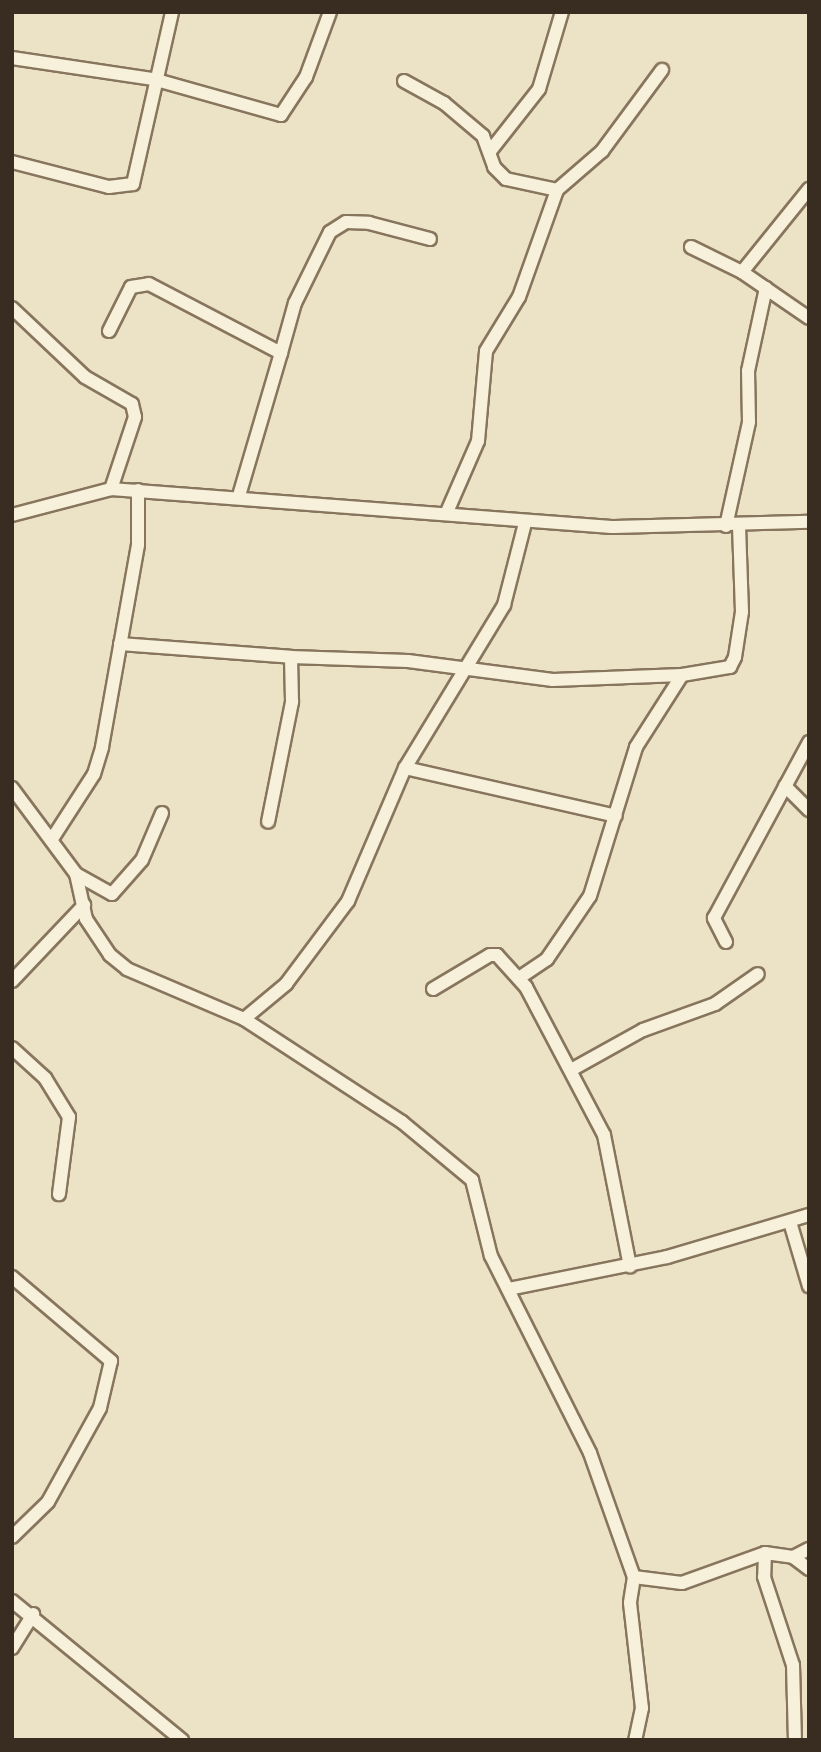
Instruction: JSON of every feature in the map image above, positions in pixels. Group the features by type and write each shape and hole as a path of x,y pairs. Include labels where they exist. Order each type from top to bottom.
{"street":[{"path":"12,162 109,187 133,184 153,79 172,12"},
{"path":"12,58 153,79 281,115 306,77 331,12"},
{"path":"492,150 539,89 562,12"},
{"path":"447,512 478,441 486,351 519,297 557,190 602,151 662,70"},
{"path":"404,81 444,103 492,150 494,167 506,179 557,190"},
{"path":"742,272 809,189"},
{"path":"239,496 295,303 330,232 345,222 369,223 430,239"},
{"path":"691,247 742,272 809,317"},
{"path":"109,331 131,288 149,284 281,353"},
{"path":"726,526 749,422 748,372 766,288"},
{"path":"12,308 85,377 132,404 135,416 111,489"},
{"path":"12,515 111,489 239,496 305,506 447,512 525,523 726,526 809,522"},
{"path":"52,839 94,774 138,545 138,490"},
{"path":"244,1019 286,984 348,901 405,768 447,707 465,666 505,605 525,523"},
{"path":"120,644 465,666 552,680 682,675 730,667 735,657 742,612 739,525"},
{"path":"268,822 292,702 291,657"},
{"path":"519,978 547,959 590,896 636,747 682,675"},
{"path":"726,942 714,918 734,891 809,741"},
{"path":"405,768 616,816"},
{"path":"785,786 809,810"},
{"path":"12,788 76,874 95,938 127,969 244,1019 464,1171 478,1195 491,1256 590,1453 634,1577 630,1603 642,1708 635,1740"},
{"path":"76,874 112,894 142,860 162,813"},
{"path":"12,981 84,905"},
{"path":"433,989 490,955 519,978 604,1135 630,1266"},
{"path":"571,1070 643,1030 715,1004 758,974"},
{"path":"12,1048 45,1078 69,1117 59,1194"},
{"path":"509,1289 630,1266 809,1215"},
{"path":"790,1222 809,1286"},
{"path":"12,1277 111,1361 100,1408 48,1502 12,1537"},
{"path":"793,1557 809,1549"},
{"path":"634,1577 682,1583 765,1553 793,1557 809,1569"},
{"path":"765,1553 764,1577 793,1665 795,1740"},
{"path":"12,1601 33,1614 182,1740"},
{"path":"12,1648 33,1614"}]}
